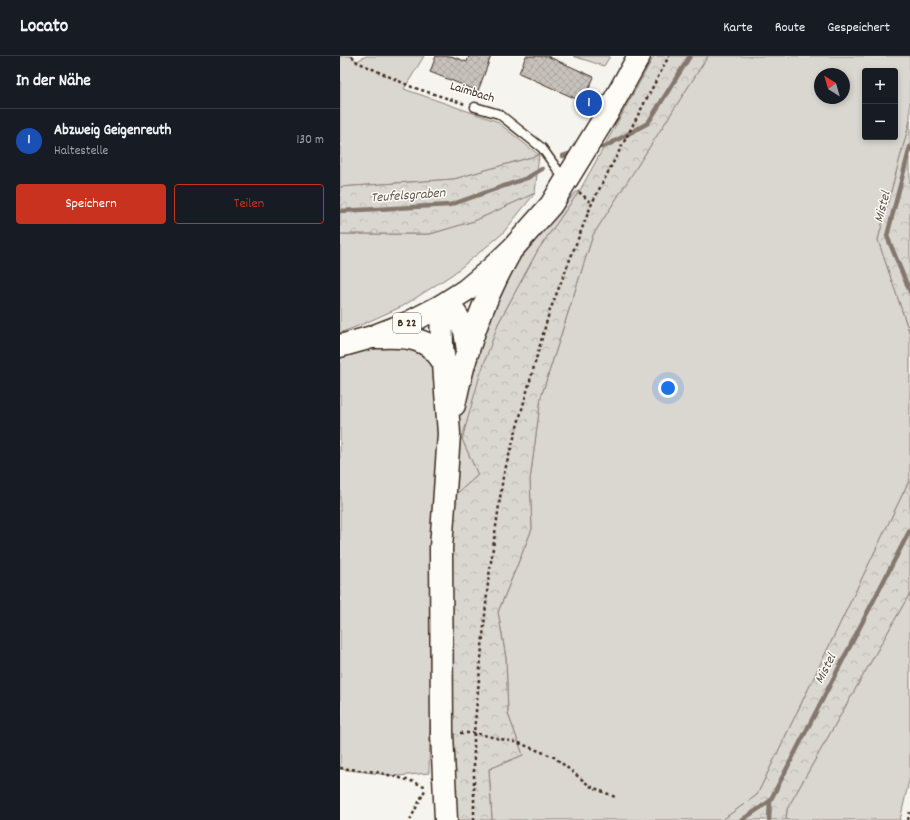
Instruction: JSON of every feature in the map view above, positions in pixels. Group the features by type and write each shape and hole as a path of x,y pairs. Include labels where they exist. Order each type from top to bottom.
{"main road":[{"name":"B 22","path":"340,346 372,337 408,323 444,305 466,290 491,269 551,205 608,112 639,56"},
{"path":"446,820 436,788 442,732 441,548 449,434 460,376 476,327 493,284 512,248"},
{"path":"449,434 442,346 444,305 453,310 459,319 464,330 468,351"},
{"path":"372,337 407,337 418,340 435,351 444,363"}],"lane":[{"name":"Laimbach","path":"475,107 499,114 542,148 566,181"}],"path":[{"name":"Laimbach","path":"352,56 357,62 412,87 475,107"},
{"path":"474,820 474,733 488,583 503,478 549,313 592,203 669,56"},
{"path":"474,733 520,743 554,757 590,786 615,797"},
{"path":"340,768 377,772 436,788 410,820"},
{"path":"908,820 910,812"}],"green space":[{"path":"340,56 350,56 357,61 366,56 424,56 404,89 496,121 539,155 454,179 340,187"},
{"path":"573,56 610,56 604,66"},
{"path":"654,56 708,56 593,235 541,397 530,480 532,529 498,612 506,658 508,714 523,755 489,769 492,820 453,820 449,655 453,497 478,475 462,439 480,375 498,324 538,250 580,190"},
{"path":"708,56 910,56 910,121 878,240 910,334 910,479 757,795 722,820 492,820 489,769 523,755 508,714 506,658 498,612 532,529 530,480 541,397 593,235"},
{"path":"910,121 910,334 878,240"},
{"path":"539,155 535,193 474,221 430,234 340,234 340,187 454,179"},
{"path":"580,190 538,250 498,324 462,439 478,475 453,497 456,427 466,374 478,332 515,265 575,193"},
{"path":"535,193 502,234 453,274 403,306 340,333 340,234 430,234 474,221"},
{"path":"388,342 413,343 436,366 439,383 429,773 398,776 340,769 340,354"},
{"path":"910,479 910,593 787,809 786,820 722,820 757,795"},
{"path":"910,593 910,776 900,820 786,820 787,809"}],"building":[{"path":"436,56 451,56 467,62 469,56 491,56 478,91 430,72"},
{"path":"526,56 547,56 594,77 583,102 519,73"}],"waterway":[{"name":"Teufelsgraben","path":"601,147 606,146 648,123 690,56"},
{"name":"Mistel","path":"910,147 887,236 910,292"},
{"name":"Teufelsgraben","path":"563,156 569,154"},
{"name":"Teufelsgraben","path":"340,211 450,205 527,178 542,169"},
{"name":"Mistel","path":"769,820 770,801 910,530"},
{"path":"742,820 770,801"}],"place":[{"name":"Abzweig Geigenreuth","path":"589,103"}]}
